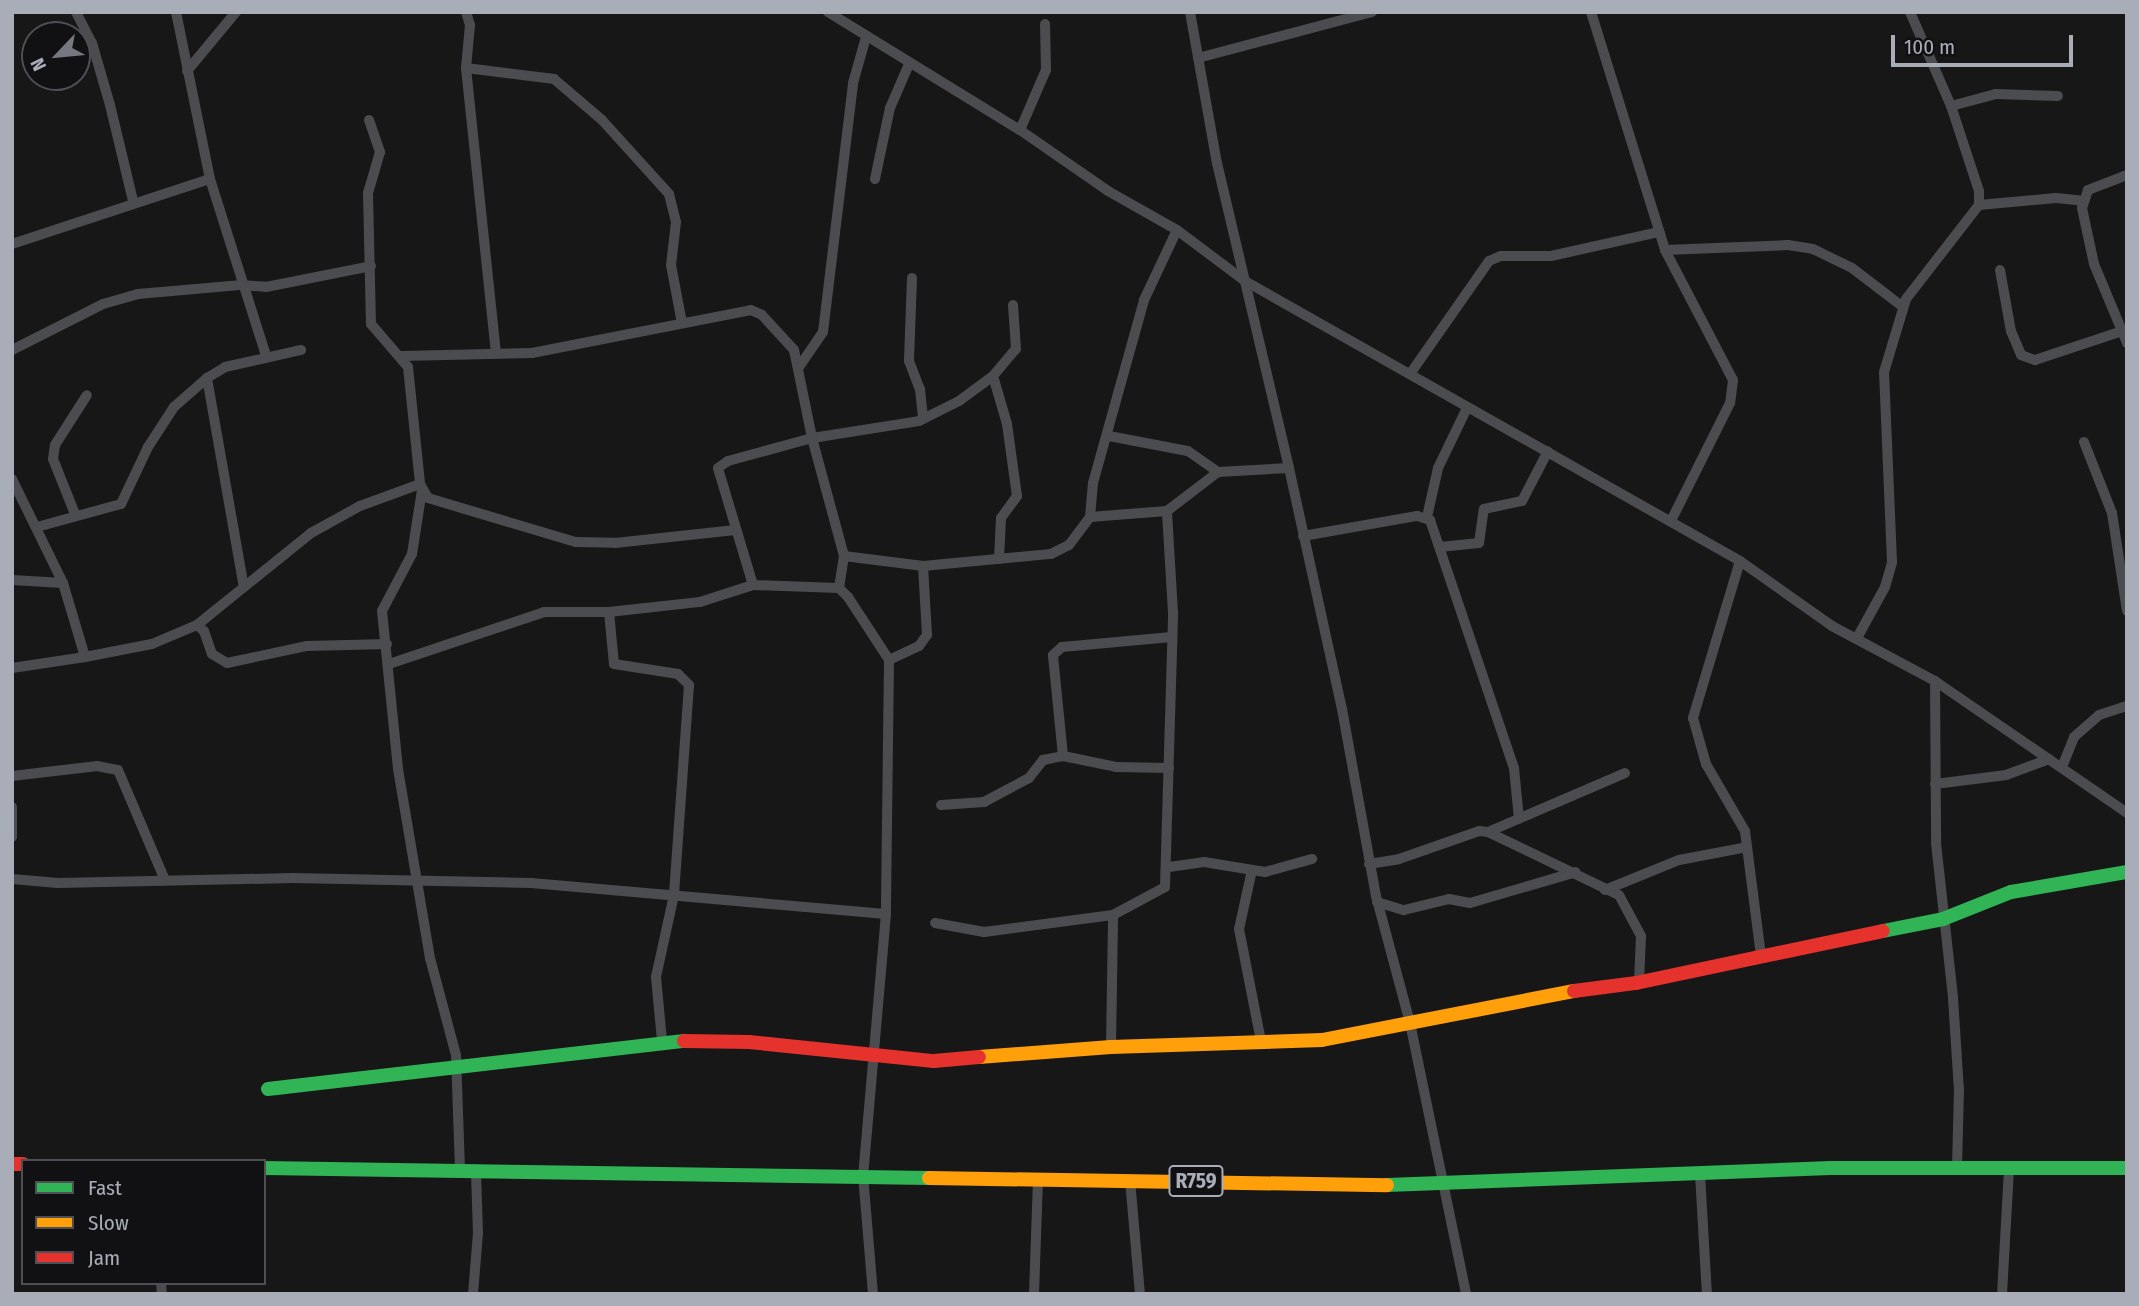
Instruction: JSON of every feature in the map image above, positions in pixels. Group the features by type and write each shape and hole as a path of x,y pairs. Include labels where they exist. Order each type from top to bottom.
{"street":[{"path":"76,12 107,93 133,201"},
{"path":"176,12 211,179 240,285 266,356"},
{"path":"187,71 236,12"},
{"path":"466,12 470,25 466,68 496,352"},
{"path":"828,12 1020,130 1108,191 1177,230 1245,281 1467,408 1672,519 1857,638 1935,681 2127,813"},
{"path":"1190,12 1245,281 1290,468 1377,902 1410,1023 1466,1294"},
{"path":"1198,58 1372,12"},
{"path":"1591,12 1665,250 1682,290 1730,369 1734,392 1672,519"},
{"path":"1857,638 1885,587 1892,562 1884,372 1903,307 1979,205 1979,191 1951,106 1910,12"},
{"path":"1020,130 1046,70 1045,24"},
{"path":"799,367 823,332 853,83 866,37"},
{"path":"875,179 890,108 909,64"},
{"path":"466,68 554,79 602,120 669,194 676,222 671,265 682,323"},
{"path":"1951,106 1996,94 2058,96"},
{"path":"369,120 380,152 368,193 371,324 402,356 408,367 421,486 412,554 383,602 398,769 430,958 458,1068 460,1172"},
{"path":"2127,175 2095,186 2083,201 2082,215 2094,264 2127,342"},
{"path":"12,244 133,201 211,179"},
{"path":"1979,205 2056,198 2083,201"},
{"path":"844,556 923,566 1051,555 1069,545 1090,517 1093,483 1109,436 1143,300 1177,230"},
{"path":"1410,373 1489,261 1501,256 1551,256 1659,232"},
{"path":"1665,250 1788,245 1813,250 1852,268 1903,307"},
{"path":"12,350 103,304 138,294 240,285 265,287 371,266"},
{"path":"2000,270 2011,331 2021,355 2035,360 2122,331"},
{"path":"912,278 909,361 920,388 923,419"},
{"path":"754,585 735,530 719,468 728,461 812,438 923,419 959,401 993,376 1016,349 1013,305"},
{"path":"402,356 532,352 751,310 781,331 799,367 812,438 844,556 839,588 889,660 886,914 863,1175 873,1294"},
{"path":"37,527 121,503 148,447 174,407 206,378 225,367 302,350"},
{"path":"993,376 1007,424 1017,496 1001,518 999,559"},
{"path":"206,378 244,587"},
{"path":"75,514 53,459 55,445 87,395"},
{"path":"1467,408 1438,468 1427,517 1440,547 1514,768 1519,819"},
{"path":"1109,436 1188,451 1218,472"},
{"path":"2084,442 2112,513 2127,611"},
{"path":"1440,547 1479,542 1484,509 1522,501 1548,451"},
{"path":"1090,517 1167,511 1218,472 1290,468"},
{"path":"12,479 63,583 85,657"},
{"path":"421,486 438,505 576,542 615,543 735,530"},
{"path":"12,668 152,644 197,625 311,533 360,506 421,486"},
{"path":"935,923 984,932 1113,915 1166,887 1169,867 1172,638 1167,511"},
{"path":"1303,536 1427,517"},
{"path":"1740,561 1693,718 1706,764 1741,820 1761,956"},
{"path":"889,660 919,646 928,635 923,566"},
{"path":"12,580 63,583"},
{"path":"389,664 527,614 609,612 700,602 754,585 839,588"},
{"path":"609,612 614,664 678,674 689,685 674,895 656,977 662,1040"},
{"path":"197,625 204,632 212,654 226,663 307,646 387,644"},
{"path":"1063,757 1053,655 1062,647 1172,638"},
{"path":"1935,681 1935,784 1943,919 1959,1090 1957,1167"},
{"path":"2062,767 2074,737 2099,715 2127,706"},
{"path":"941,805 984,802 1029,778 1043,760 1063,757 1116,767 1169,768"},
{"path":"1935,784 2006,775 2049,759"},
{"path":"12,776 97,766 118,770 164,880"},
{"path":"1488,832 1625,773"},
{"path":"12,807 12,837"},
{"path":"1369,864 1399,859 1479,831 1488,832 1576,872 1622,900 1640,932 1639,982"},
{"path":"1605,890 1679,860 1747,847"},
{"path":"1169,867 1205,862 1252,870 1283,868 1312,859"},
{"path":"1252,870 1239,929 1261,1041"},
{"path":"1377,902 1404,910 1448,900 1470,903 1576,872"},
{"path":"268,1089 405,1070 458,1068 662,1040 874,1052 934,1061 1111,1047 1322,1040 1531,996 1639,982 1943,919 2011,892 2127,872"},
{"path":"12,879 418,880 531,883 886,914"},
{"path":"1111,1047 1113,915"},
{"name":"R759","path":"266,1168 863,1175 1442,1186 1700,1174 1957,1167 2127,1168"},
{"path":"2002,1294 2009,1168"},
{"path":"473,1294 478,1233 476,1172"},
{"path":"1700,1174 1707,1294"},
{"path":"1034,1294 1038,1178"},
{"path":"1130,1180 1140,1294"}],"traffic: fast":[{"path":"1883,931 1943,919 2011,892 2127,872"},
{"path":"268,1089 684,1041"},
{"path":"266,1168 929,1178"},
{"path":"1387,1185 1831,1168 2127,1168"}],"traffic: slow":[{"path":"979,1057 1111,1047 1322,1040 1574,991"},
{"path":"929,1178 1387,1185"}],"traffic: jam":[{"path":"1574,991 1636,983 1883,931"},
{"path":"684,1041 749,1042 934,1061 979,1057"},
{"path":"12,1164 21,1164"}]}
